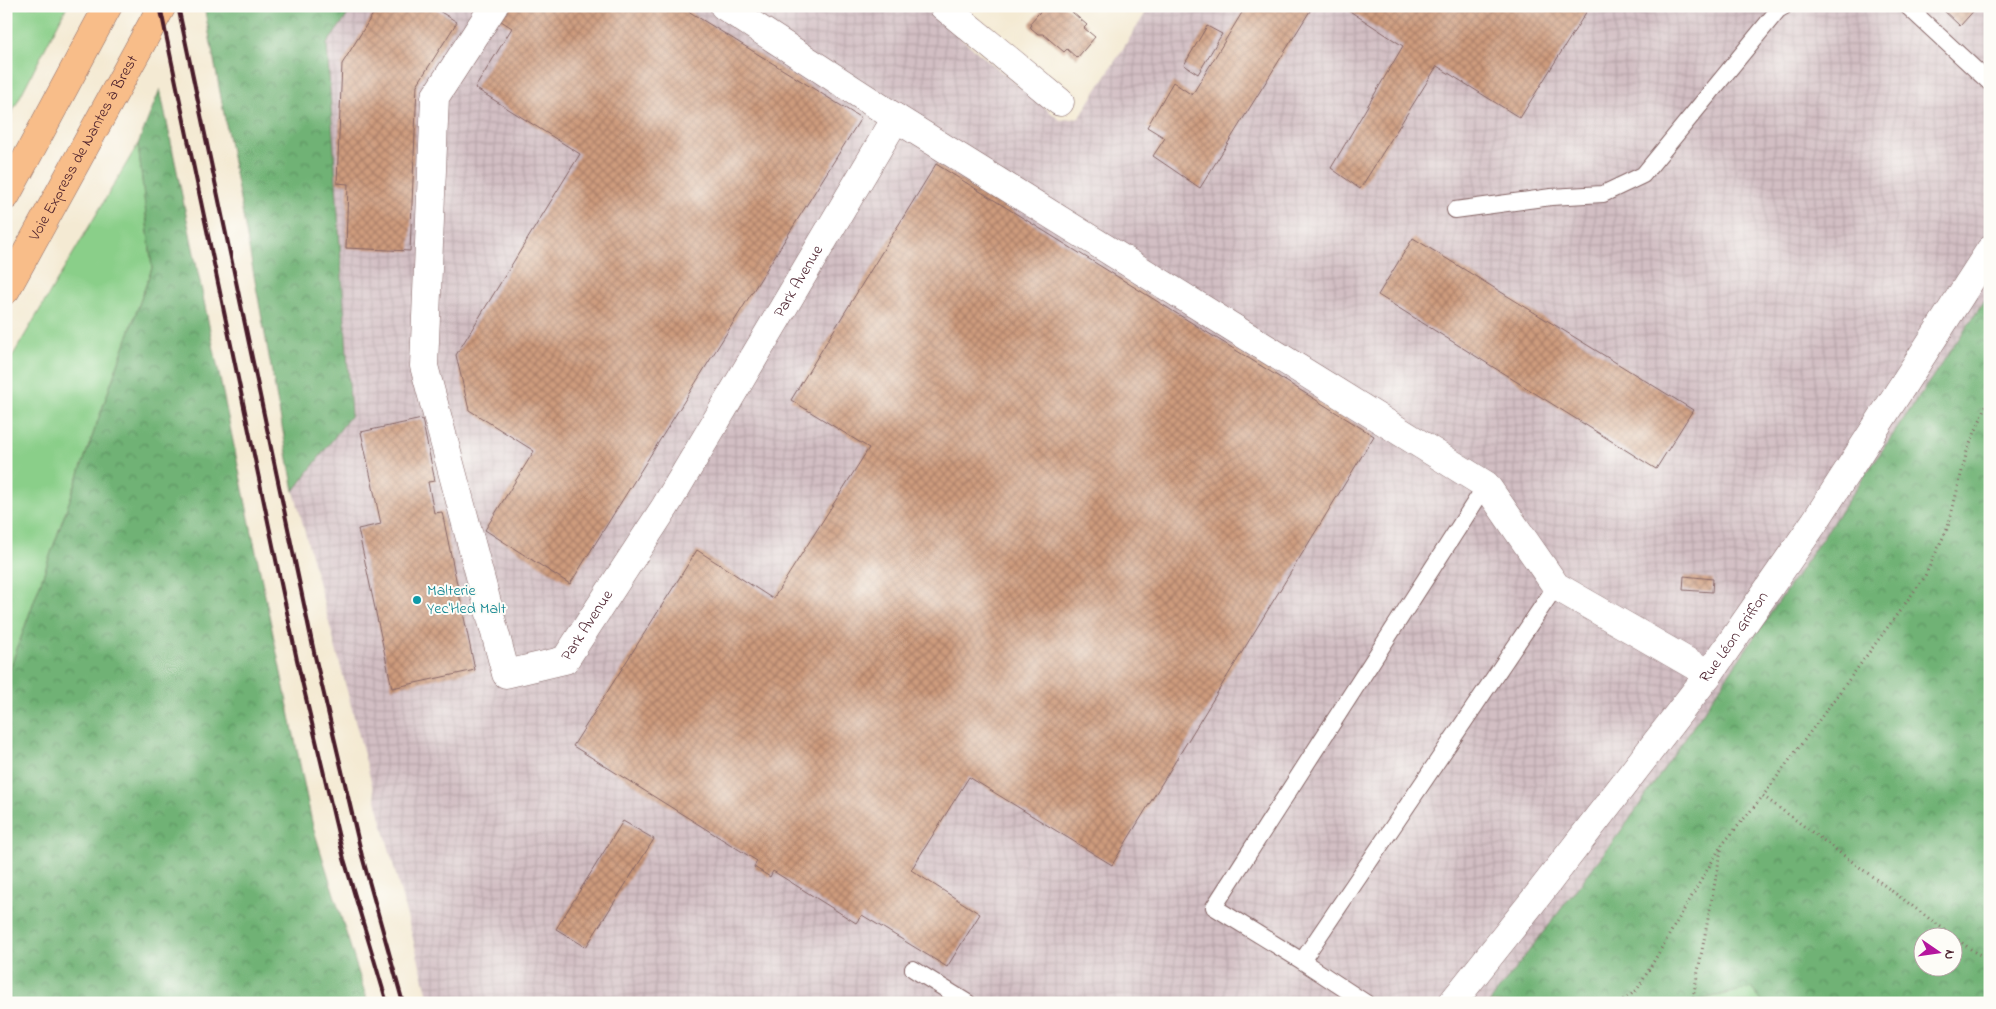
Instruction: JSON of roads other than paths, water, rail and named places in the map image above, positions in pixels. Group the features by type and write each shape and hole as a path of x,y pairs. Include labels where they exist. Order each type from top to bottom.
{"highway":[{"path":"6,196 108,6"},
{"name":"Voie Express de Nantes à Brest","path":"6,290 162,6"}],"street":[{"name":"Park Avenue","path":"494,6 435,97 424,366 506,674 566,660 665,507 896,118"},
{"path":"724,6 896,118 1486,485 1556,586 1709,674"},
{"path":"943,6 1060,102"},
{"name":"Rue Léon Griffon","path":"1452,1003 1709,674 1814,523 1990,250"}],"lane":[{"path":"1455,210 1550,197 1603,194 1643,175 1778,10 1785,6"},
{"path":"1908,6 1990,83"},
{"path":"1366,1003 1214,907 1486,485"},
{"path":"1302,961 1556,586"},
{"path":"914,969 968,1003"}],"railway":[{"path":"160,6 297,660 344,859 387,1003"},
{"path":"178,6 314,652 362,856 403,1003"}],"place":[{"name":"Malterie Yec'Hed Malt","path":"417,600"}]}
